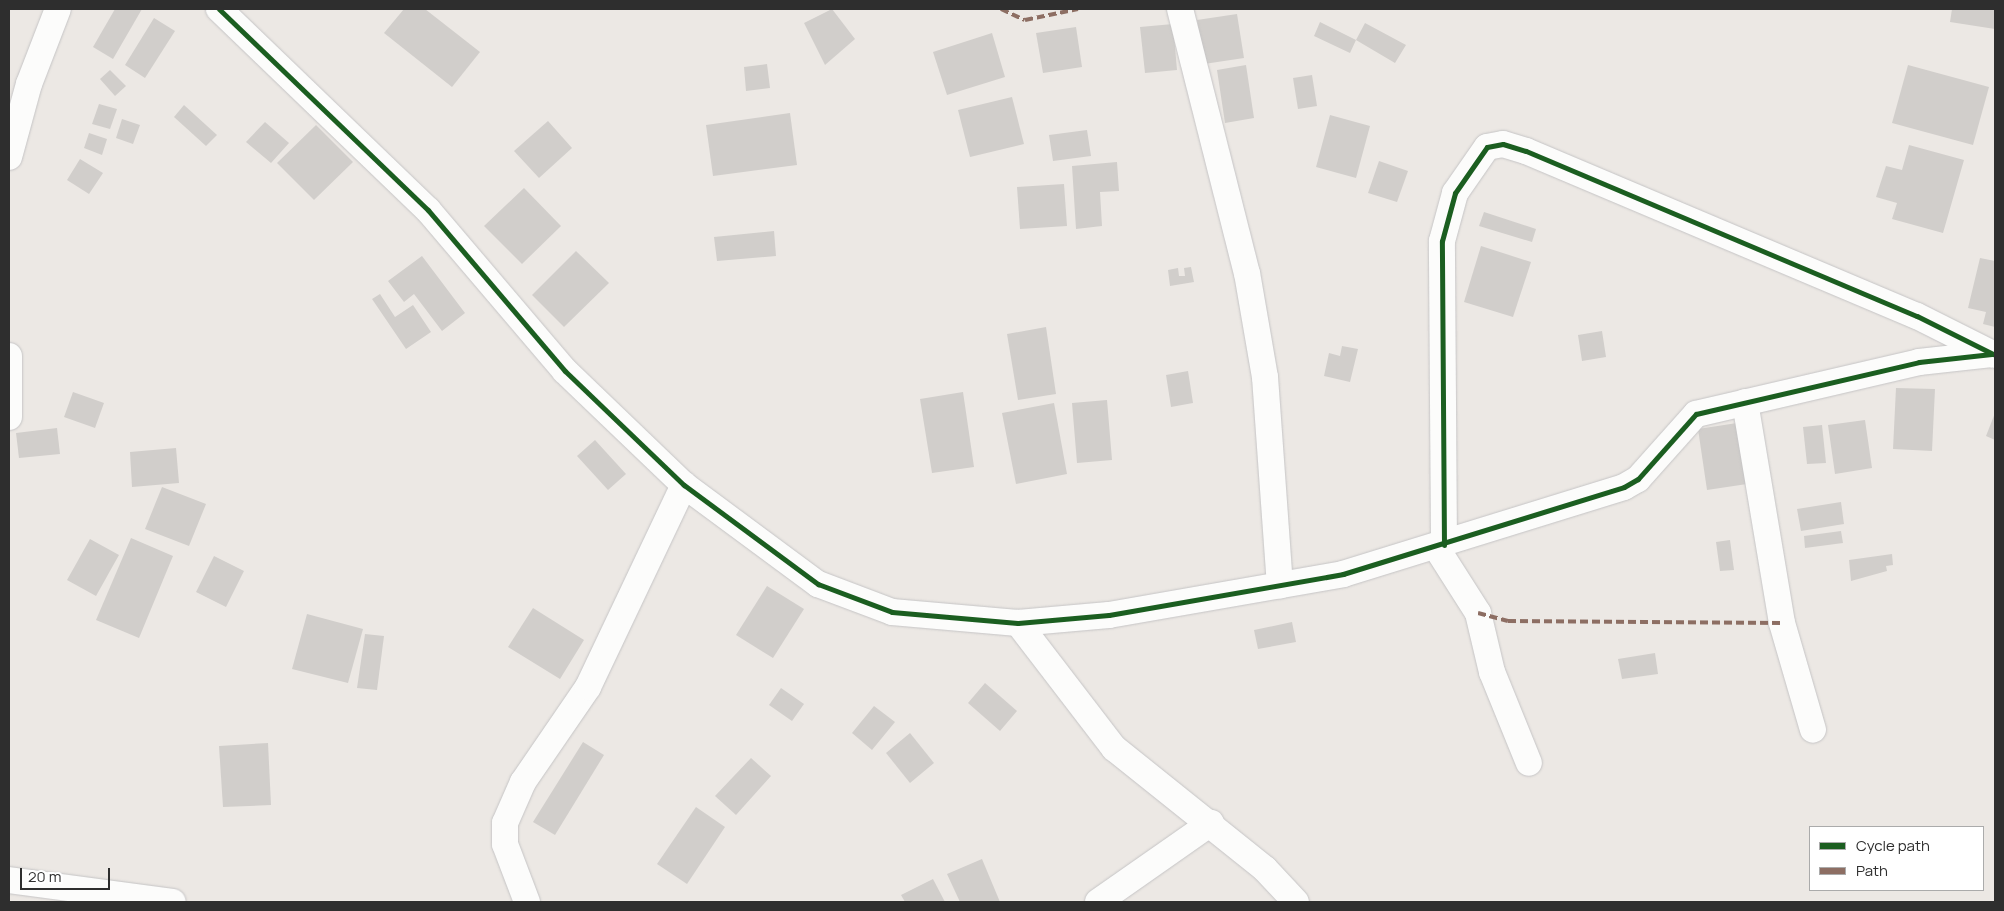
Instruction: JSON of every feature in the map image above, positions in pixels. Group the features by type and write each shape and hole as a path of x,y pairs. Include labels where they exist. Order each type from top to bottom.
{"street":[{"path":"9,157 29,84 58,9"},
{"path":"219,9 428,210 565,371 684,485 818,584 862,603 892,612 1018,623 1109,615 1343,574 1440,546 1624,487 1638,479 1686,420 1745,402 1919,362 1994,354"},
{"path":"1180,9 1247,273 1258,339 1280,585"},
{"path":"1529,763 1492,672 1478,613 1440,546 1442,240 1455,193 1487,147 1503,144 1526,151 1917,316 1994,354"},
{"path":"9,356 9,417"},
{"path":"1745,402 1782,623 1813,730"},
{"path":"527,902 505,844 505,823 523,782 588,687 652,560 684,485"},
{"path":"1018,623 1114,748 1211,823 1296,902"},
{"path":"1098,902 1211,823"},
{"path":"9,880 173,902"}],"building":[{"path":"115,9 142,9 113,59 93,47"},
{"path":"404,9 425,9 480,52 452,87 384,33"},
{"path":"832,9 855,39 825,65 804,23"},
{"path":"1952,9 1995,9 1995,29 1950,22"},
{"path":"1237,14 1244,58 1204,64 1197,20"},
{"path":"154,18 175,31 145,78 125,65"},
{"path":"1320,22 1356,40 1350,53 1314,36"},
{"path":"1365,23 1406,45 1395,63 1356,40"},
{"path":"1173,24 1177,70 1145,73 1140,27"},
{"path":"1076,27 1082,67 1043,73 1036,33"},
{"path":"992,33 1005,77 947,95 933,52"},
{"path":"767,64 770,88 746,91 744,67"},
{"path":"1246,65 1254,118 1225,123 1217,70"},
{"path":"1908,65 1989,87 1973,145 1892,123"},
{"path":"110,70 126,86 115,96 100,79"},
{"path":"1312,75 1317,106 1298,109 1293,78"},
{"path":"1012,97 1024,144 970,157 958,110"},
{"path":"99,104 117,109 110,129 92,124"},
{"path":"184,105 217,135 206,146 174,117"},
{"path":"790,113 797,165 713,176 706,125"},
{"path":"1330,115 1370,126 1356,178 1316,167"},
{"path":"122,119 140,125 133,144 116,138"},
{"path":"548,121 572,148 539,178 514,151"},
{"path":"265,122 289,143 271,163 246,142"},
{"path":"316,125 353,162 314,200 277,163"},
{"path":"1087,130 1091,156 1053,161 1049,135"},
{"path":"89,133 107,139 102,155 84,148"},
{"path":"1909,145 1964,160 1943,233 1892,219 1897,203 1876,197 1886,166 1902,170"},
{"path":"80,159 103,173 89,194 67,180"},
{"path":"1379,161 1408,171 1397,202 1368,193"},
{"path":"1117,162 1119,191 1100,192 1102,226 1076,229 1072,166"},
{"path":"1064,184 1067,226 1020,229 1017,187"},
{"path":"524,188 561,226 522,264 484,226"},
{"path":"1484,212 1536,229 1532,242 1479,226"},
{"path":"774,231 776,256 717,261 714,237"},
{"path":"1481,246 1531,262 1513,317 1464,302"},
{"path":"576,251 609,283 564,327 532,295"},
{"path":"422,256 465,313 442,331 414,294 404,302 388,281"},
{"path":"1980,258 1995,261 1995,327 1983,324 1986,312 1968,308"},
{"path":"1191,267 1194,282 1170,286 1168,270 1178,268 1179,276 1185,276 1184,268"},
{"path":"380,294 395,317 413,305 431,332 406,349 372,299"},
{"path":"1046,327 1056,394 1018,400 1007,334"},
{"path":"1602,331 1606,357 1582,361 1578,335"},
{"path":"1342,346 1358,349 1350,382 1324,376 1329,353 1340,356"},
{"path":"1188,371 1193,403 1171,407 1166,375"},
{"path":"1896,388 1935,389 1932,451 1893,449"},
{"path":"73,392 104,403 95,428 64,417"},
{"path":"963,392 974,467 932,473 920,399"},
{"path":"1107,400 1112,460 1077,463 1072,403"},
{"path":"1054,403 1067,474 1016,484 1002,413"},
{"path":"1995,413 1995,440 1986,436"},
{"path":"1865,420 1872,468 1835,474 1828,425"},
{"path":"1737,423 1747,484 1707,490 1698,429"},
{"path":"1822,425 1826,463 1807,464 1803,427"},
{"path":"57,428 60,454 19,458 16,433"},
{"path":"595,440 626,474 608,490 577,456"},
{"path":"176,448 179,483 132,487 130,452"},
{"path":"162,487 206,504 189,546 145,529"},
{"path":"1841,502 1844,524 1801,531 1797,509"},
{"path":"1841,531 1843,543 1805,548 1804,536"},
{"path":"131,538 173,556 139,638 96,620"},
{"path":"90,539 119,555 96,596 67,580"},
{"path":"1730,540 1734,570 1720,571 1716,542"},
{"path":"1892,554 1893,565 1886,566 1887,571 1851,581 1849,560"},
{"path":"214,556 244,571 226,607 196,592"},
{"path":"767,586 804,609 773,658 736,635"},
{"path":"533,608 584,640 560,679 508,647"},
{"path":"307,614 363,629 348,683 292,669"},
{"path":"1292,622 1296,642 1258,649 1254,630"},
{"path":"365,634 384,636 377,690 357,688"},
{"path":"1655,653 1658,674 1622,679 1618,659"},
{"path":"985,683 1017,711 1000,731 968,703"},
{"path":"781,688 804,704 792,721 769,705"},
{"path":"874,706 895,722 872,750 852,733"},
{"path":"910,733 934,763 910,783 886,753"},
{"path":"583,742 604,755 555,835 533,822"},
{"path":"268,743 271,805 223,807 219,746"},
{"path":"751,758 771,776 736,815 715,796"},
{"path":"696,807 725,827 687,884 657,864"},
{"path":"982,859 1000,902 960,902 947,874"},
{"path":"933,879 945,902 905,902 901,895"}],"marked path":[{"path":"1001,9 1025,20 1078,9"},
{"path":"1478,613 1508,621 1782,623"}],"cycle path":[{"path":"219,9 428,210 565,371 684,485 818,584 892,612 1018,623 1109,615 1343,574 1624,487 1638,479 1696,414 1919,362 1992,354"},
{"path":"1444,545 1442,241 1455,193 1487,147 1503,144 1526,151 1917,316 1993,354"}]}
